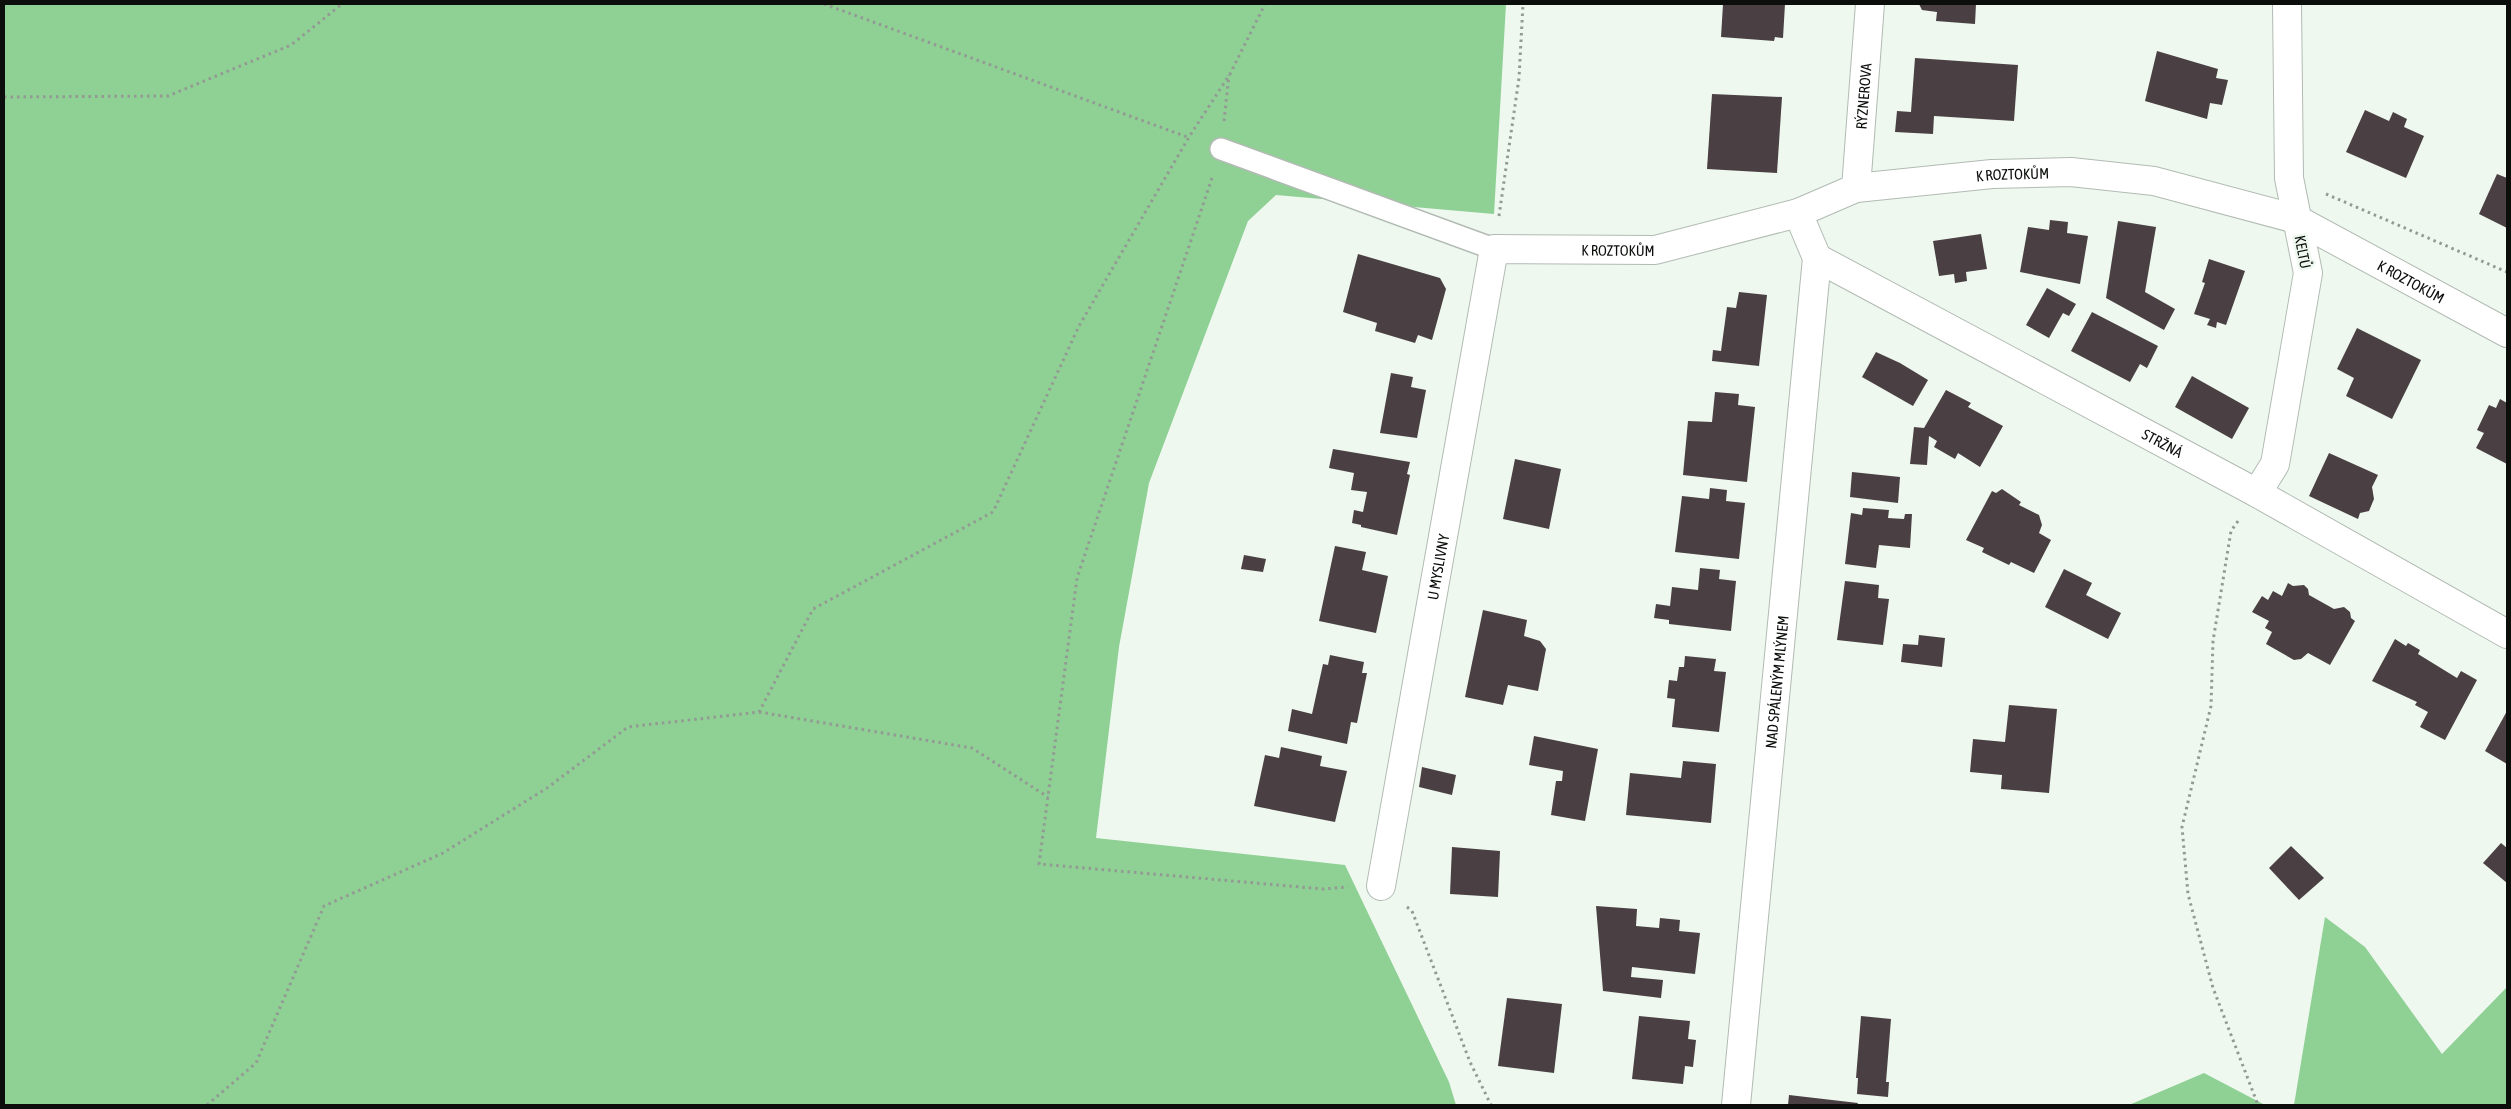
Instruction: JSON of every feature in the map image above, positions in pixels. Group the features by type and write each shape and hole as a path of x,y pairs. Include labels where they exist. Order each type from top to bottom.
{"street":[{"name":"RÝZNEROVA","path":"1856,188 1870,4"},
{"name":"KELTŮ","path":"2257,494 2275,464 2308,273 2289,178 2287,4"},
{"name":"K ROZTOKŮM","path":"1494,249 1655,250 1798,213 1856,188 1992,174 2072,172 2154,181 2296,219 2507,333"},
{"path":"1798,213 1817,258"},
{"name":"U MYSLIVNY","path":"1381,886 1494,249"},
{"name":"STRŽNÁ","path":"1817,258 2257,494 2507,634"},
{"name":"NAD SPÁLENÝM MLÝNEM","path":"1736,1105 1817,258"}],"lane":[{"path":"1221,149 1494,249"}],"path":[{"path":"4,97 168,96 291,45 342,4"},
{"path":"824,4 1221,149"},
{"path":"759,712 813,610 993,512 1079,326 1189,138 1230,74 1265,4"},
{"path":"1494,249 1519,78 1523,4"},
{"path":"1230,74 1221,149 1076,578 1039,864 1323,889 1381,886 1412,911 1470,1062 1491,1105"},
{"path":"2289,178 2507,272"},
{"path":"2257,494 2231,531 2213,641 2211,706 2182,827 2188,894 2213,988 2258,1105"},
{"path":"207,1105 256,1062 324,906 443,853 547,788 628,727 759,712 972,748 1048,796"}],"green space":[{"path":"4,4 1506,4 1494,214 1276,195 1248,221 1149,483 1119,647 1096,838 1345,865 1449,1082 1456,1105 4,1105"},
{"path":"2325,917 2365,947 2442,1054 2507,987 2507,1105 2294,1105"},
{"path":"2204,1073 2265,1105 2129,1105"}],"building":[{"path":"1723,4 1785,4 1783,38 1775,37 1774,41 1721,37"},
{"path":"1919,4 1976,4 1975,24 1936,21 1937,12 1922,10"},
{"path":"2157,51 2218,69 2216,78 2228,80 2222,105 2210,103 2207,119 2145,101"},
{"path":"1915,58 2018,65 2014,121 1934,116 1933,134 1895,132 1897,111 1911,112"},
{"path":"1712,94 1782,97 1777,173 1707,169"},
{"path":"2365,110 2389,121 2393,112 2407,119 2404,127 2424,136 2406,178 2346,152"},
{"path":"2497,174 2507,178 2507,228 2479,214"},
{"path":"2050,220 2068,222 2067,233 2088,236 2080,284 2020,272 2028,227 2049,230"},
{"path":"2118,221 2156,227 2145,292 2175,309 2164,330 2106,298"},
{"path":"1981,234 1987,269 1966,272 1967,281 1955,283 1954,274 1939,276 1933,241"},
{"path":"1358,254 1440,278 1446,289 1432,340 1418,335 1415,343 1375,331 1377,323 1343,312"},
{"path":"2209,259 2245,271 2226,325 2217,322 2216,328 2207,325 2210,319 2194,314 2205,283 2202,282"},
{"path":"2047,288 2076,304 2069,316 2063,313 2049,338 2026,325"},
{"path":"1739,292 1767,295 1759,366 1712,361 1713,350 1721,351 1727,307 1736,308"},
{"path":"2092,312 2158,346 2147,368 2140,364 2130,382 2071,351"},
{"path":"2357,328 2421,360 2392,419 2346,396 2354,378 2337,369"},
{"path":"1876,352 1900,363 1928,380 1913,406 1862,377"},
{"path":"1391,373 1413,377 1411,387 1426,390 1417,438 1380,433"},
{"path":"2192,376 2249,408 2232,439 2175,407"},
{"path":"1946,390 1971,403 1968,407 2003,426 1980,467 1958,453 1955,459 1934,447 1937,441 1929,436 1927,465 1910,464 1914,427 1924,428"},
{"path":"1715,392 1739,394 1738,405 1755,407 1747,482 1683,475 1688,421 1712,422"},
{"path":"2500,399 2507,403 2507,464 2476,448 2484,433 2477,430 2489,405 2496,408"},
{"path":"1333,449 1410,462 1407,474 1410,475 1397,535 1361,527 1361,525 1352,523 1354,510 1363,512 1367,492 1351,490 1354,473 1329,468"},
{"path":"2329,453 2378,475 2372,487 2374,499 2369,511 2360,513 2358,519 2309,496"},
{"path":"1515,459 1561,469 1549,529 1503,519"},
{"path":"1852,472 1900,477 1898,503 1850,497"},
{"path":"1710,488 1727,490 1726,501 1745,503 1739,559 1675,552 1682,496 1709,499"},
{"path":"2002,489 2021,502 2019,505 2039,515 2042,525 2039,533 2051,540 2034,573 2011,562 2009,565 1982,552 1984,548 1966,540 1992,491 1996,493"},
{"path":"1863,508 1889,510 1888,518 1904,519 1905,514 1912,514 1910,548 1879,545 1876,568 1845,564 1851,513 1862,515"},
{"path":"1335,546 1366,552 1362,570 1388,576 1376,633 1319,621"},
{"path":"1244,555 1266,559 1263,572 1241,569"},
{"path":"1700,568 1720,570 1719,579 1736,581 1731,631 1669,624 1669,620 1654,618 1656,604 1670,606 1672,587 1698,590"},
{"path":"2064,569 2092,583 2086,595 2121,613 2108,639 2045,607"},
{"path":"1845,581 1879,585 1878,598 1889,599 1883,645 1837,640"},
{"path":"2288,583 2293,586 2304,585 2308,589 2309,595 2334,609 2344,607 2350,612 2351,618 2355,621 2330,665 2308,653 2301,659 2294,660 2266,644 2272,632 2265,628 2269,621 2252,612 2262,596 2268,600 2273,591 2282,596"},
{"path":"1483,610 1527,620 1524,636 1540,641 1546,649 1538,691 1508,685 1503,705 1465,697"},
{"path":"1919,635 1945,638 1942,667 1901,662 1903,644 1918,645"},
{"path":"2395,639 2406,646 2408,643 2420,650 2418,654 2457,678 2461,671 2477,680 2445,740 2420,727 2428,712 2415,705 2417,702 2372,681"},
{"path":"1330,655 1364,662 1362,673 1367,673 1357,723 1351,722 1347,744 1288,731 1292,709 1312,714 1323,664 1328,665"},
{"path":"1685,656 1716,659 1714,671 1726,672 1719,732 1672,727 1675,699 1667,698 1669,680 1677,681 1679,667 1684,667"},
{"path":"2009,705 2057,709 2049,793 2001,789 2002,775 1970,772 1973,739 2005,742"},
{"path":"2507,711 2507,764 2485,751"},
{"path":"1534,736 1598,749 1585,821 1551,815 1556,781 1562,781 1563,771 1529,765"},
{"path":"1281,747 1322,756 1320,766 1347,771 1335,822 1254,806 1265,755 1279,758"},
{"path":"1683,761 1716,764 1711,823 1626,815 1630,773 1681,778"},
{"path":"1422,767 1456,775 1452,795 1419,787"},
{"path":"2501,843 2507,848 2507,883 2483,863"},
{"path":"2291,846 2324,878 2299,900 2269,868"},
{"path":"1452,847 1500,851 1498,897 1450,894"},
{"path":"1596,906 1637,909 1636,926 1659,928 1660,918 1680,920 1679,931 1700,933 1695,974 1632,967 1631,977 1663,980 1661,998 1603,991"},
{"path":"1507,998 1562,1004 1554,1073 1498,1066"},
{"path":"1639,1016 1690,1021 1688,1039 1696,1040 1693,1067 1685,1066 1683,1084 1632,1079"},
{"path":"1861,1016 1891,1019 1886,1082 1889,1082 1888,1097 1857,1094 1858,1078 1856,1078"},
{"path":"1789,1095 1858,1103 1857,1105 1788,1105"}]}
